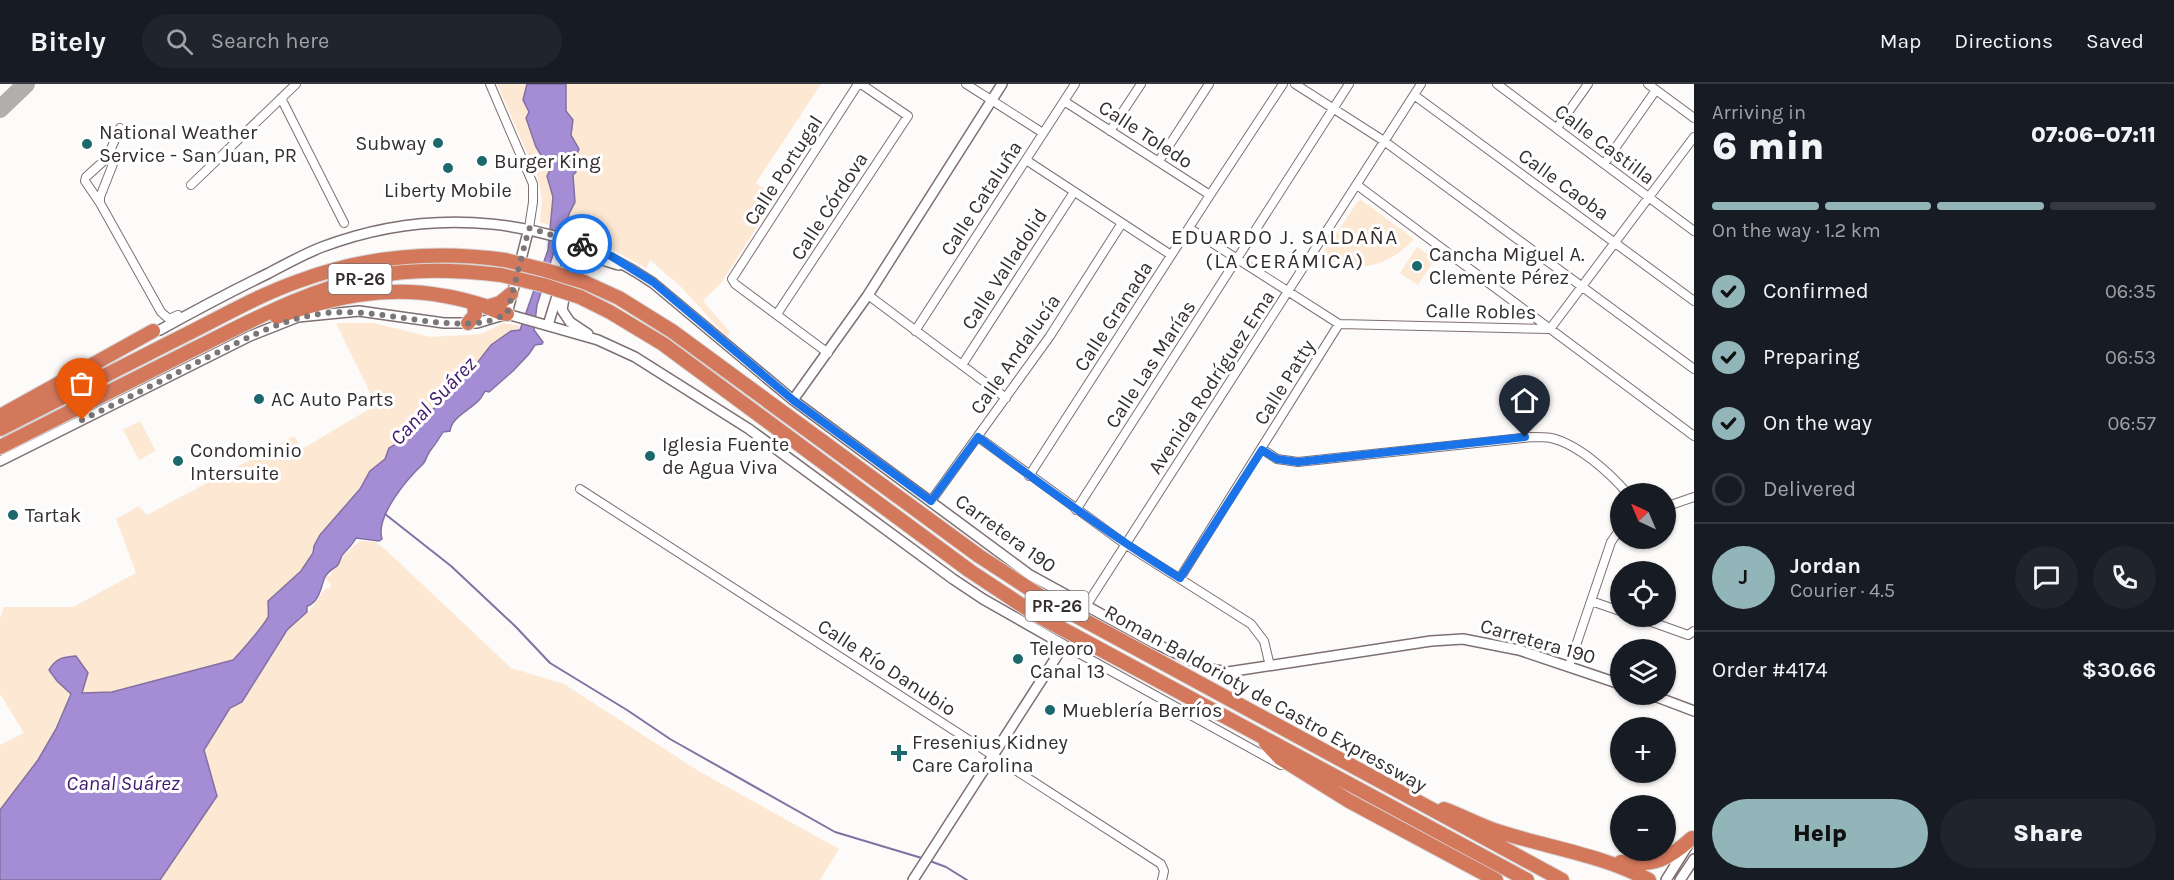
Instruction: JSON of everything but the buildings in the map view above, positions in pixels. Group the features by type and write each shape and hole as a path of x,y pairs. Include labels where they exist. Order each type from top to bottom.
{"highway":[{"name":"Roman Baldorioty de Castro Expressway","path":"0,429 262,296 319,273 367,261 408,256 458,255 505,260 545,270 584,282 620,298 672,331 979,556 1079,619 1562,880"},
{"name":"Roman Baldorioty de Castro Expressway","path":"0,447 301,297 346,282 422,271 453,271 501,275 543,285 579,297 621,318 663,344 1006,596 1070,634 1527,880"},
{"path":"229,332 304,307 347,296 410,292 447,296 512,315"},
{"path":"480,305 500,303 511,294"},
{"path":"468,323 480,305"},
{"path":"0,416 153,331"},
{"path":"1256,733 1280,758 1348,801 1496,880"},
{"path":"1400,793 1499,831 1596,857 1626,868 1649,880"},
{"path":"1596,857 1637,864 1653,862 1673,855 1693,837"},
{"path":"1467,865 1482,880"}],"street":[{"path":"191,185 296,84"},
{"path":"490,84 533,184 529,228 511,294 512,315"},
{"name":"Calle Córdova","path":"777,314 908,116 860,84"},
{"name":"Calle Portugal","path":"777,314 735,284 732,279 860,84"},
{"path":"966,84 1043,133"},
{"path":"793,400 868,295 1002,84"},
{"name":"Calle Cataluña","path":"915,331 1075,84"},
{"path":"1110,131 1141,84"},
{"path":"1159,161 1209,84"},
{"name":"Calle Granada","path":"1029,476 1283,84"},
{"path":"1295,84 1384,141 1694,369"},
{"name":"Calle Las Marías","path":"1076,510 1349,84"},
{"name":"Avenida Rodríguez Ema","path":"1086,606 1421,84"},
{"name":"Calle Castilla","path":"1497,84 1694,231"},
{"path":"1557,128 1588,84"},
{"path":"1648,84 1694,118"},
{"path":"1604,164 1656,90"},
{"name":"Calle Caoba","path":"1414,95 1694,301"},
{"path":"281,98 344,223"},
{"name":"Calle Toledo","path":"1064,101 1210,195"},
{"path":"120,128 107,158 86,177 85,181 100,203 160,312 161,322 153,331"},
{"name":"Calle Robles","path":"1339,324 1550,329 1694,136"},
{"path":"100,203 100,196 113,164 113,161 107,158"},
{"path":"1026,160 1171,255"},
{"path":"1357,185 1694,436"},
{"name":"Calle Valladolid","path":"962,365 1074,192"},
{"name":"Carretera 190","path":"153,331 160,330 220,297 321,247 374,232 401,227 463,222 529,228 572,240 633,268 653,282 793,400 1030,575 1154,643 1210,669 1228,672 1431,641 1463,639 1519,650 1610,680"},
{"name":"Calle Andalucía","path":"931,501 1050,336 1122,224"},
{"path":"1189,228 1339,324"},
{"path":"551,326 572,240"},
{"path":"633,268 587,258 579,262 574,268 562,310 570,322 598,340 635,357 749,429 983,599 1334,796 1348,801"},
{"path":"868,295 1006,398"},
{"path":"160,312 171,319 211,299 220,297"},
{"path":"0,461 250,336 298,317 359,311 444,323 468,323 512,315 598,340"},
{"path":"777,314 828,353"},
{"name":"Calle Patty","path":"1180,578 1339,324"},
{"path":"978,437 1125,544 1251,624 1264,641 1270,666"},
{"path":"1262,450 1277,459 1298,462 1525,437 1550,438 1570,445 1619,483"},
{"name":"Calle Río Danubio","path":"580,489 1161,864 1164,871 1162,880"},
{"path":"1676,503 1694,497"},
{"path":"1569,666 1610,545"},
{"path":"1591,601 1610,608"},
{"path":"1666,627 1688,635 1694,631"},
{"path":"913,880 1064,645"},
{"path":"1676,704 1694,711"},
{"path":"1666,880 1693,837"},
{"path":"1680,880 1694,859"}],"shaded area":[{"path":"497,84 527,84 524,93 529,112 526,118 536,147 550,170 547,176 553,197 550,225 540,222 542,199 538,178"},
{"path":"566,84 821,84 756,183 776,197 722,282 703,301 730,332 727,337 681,287 650,260 646,268 611,249 565,229 572,207 573,175 576,172 573,163 577,151 571,135 573,120 566,111"},
{"path":"1361,200 1414,239 1394,256 1370,265 1346,266 1321,256 1358,201"},
{"name":"Cancha Miguel A. Clemente Pérez","path":"1417,247 1435,259 1418,285 1400,273"},
{"path":"336,323 374,323 431,337 481,334 504,323 520,326 520,330 511,331 491,345 474,367 467,371 465,376 446,393 443,403 428,412 411,427 401,441 391,446 385,459 370,471 360,489 314,546 303,568 270,600 267,619 233,660 112,692 81,693 57,681 71,693 56,729 38,760 0,810 0,745 24,733 0,694 0,618 4,607 73,607 136,573 116,519 139,506 147,515 294,436 302,449 376,405"},
{"path":"140,421 156,451 139,460 123,430"},
{"path":"376,542 387,551 511,668 564,684 697,770 839,849 820,880 160,880 217,796 204,750 231,708 243,702 288,630 302,615 308,613 325,589 330,588 331,585 325,577 330,576 344,554 356,543"}],"water":[{"name":"Canal Suárez","path":"527,84 566,84 566,111 573,120 571,135 579,149 573,163 576,172 573,175 575,202 556,245 537,305 534,330 543,342 542,344 535,345 513,371 489,392 485,391 476,403 454,422 450,431 443,432 424,463 394,498 383,520 382,539 379,541 356,538 337,566 326,575 316,599 307,606 307,612 287,630 242,702 230,708 204,750 217,796 160,880 0,880 0,810 38,760 56,729 71,694 49,670 54,663 76,656 88,673 82,693 112,692 233,660 266,621 268,601 301,571 313,553 320,535 360,489 370,471 385,459 389,448 401,441 410,427 428,412 443,403 446,393 453,389 458,379 474,367 491,345 511,331 520,330 548,250 553,197 547,176 550,170 536,147 526,118 529,112 523,100"}],"waterway":[{"path":"385,514 451,566 516,627 550,663 670,739 835,832 925,859"},
{"path":"930,861 946,867 967,880"}],"taxiway":[{"path":"0,109 26,84"}],"way so far":[{"path":"82,420 250,336 298,317 359,311 444,323 477,323 507,314 529,228 582,244"}],"place":[{"name":"Subway","path":"438,143"},
{"name":"National Weather Service - San Juan, PR","path":"87,144"},
{"name":"Burger King","path":"482,161"},
{"name":"Liberty Mobile","path":"448,168"},
{"name":"Cancha Miguel A. Clemente Pérez","path":"1417,266"},
{"name":"AC Auto Parts","path":"259,399"},
{"name":"Iglesia Fuente de Agua Viva","path":"650,456"},
{"name":"Condominio Intersuite","path":"178,461"},
{"name":"Tartak","path":"13,515"},
{"name":"Teleoro Canal 13","path":"1018,659"},
{"name":"Mueblería Berríos","path":"1050,710"},
{"name":"Fresenius Kidney Care Carolina","path":"899,753"}],"district":[{"name":"EDUARDO J. SALDAÑA (LA CERÁMICA)","path":"1285,249"}],"route":[{"path":"582,244 611,256 653,282 793,400 931,501 978,437 1076,510 1180,578 1262,450 1277,459 1298,462 1525,437"}]}
